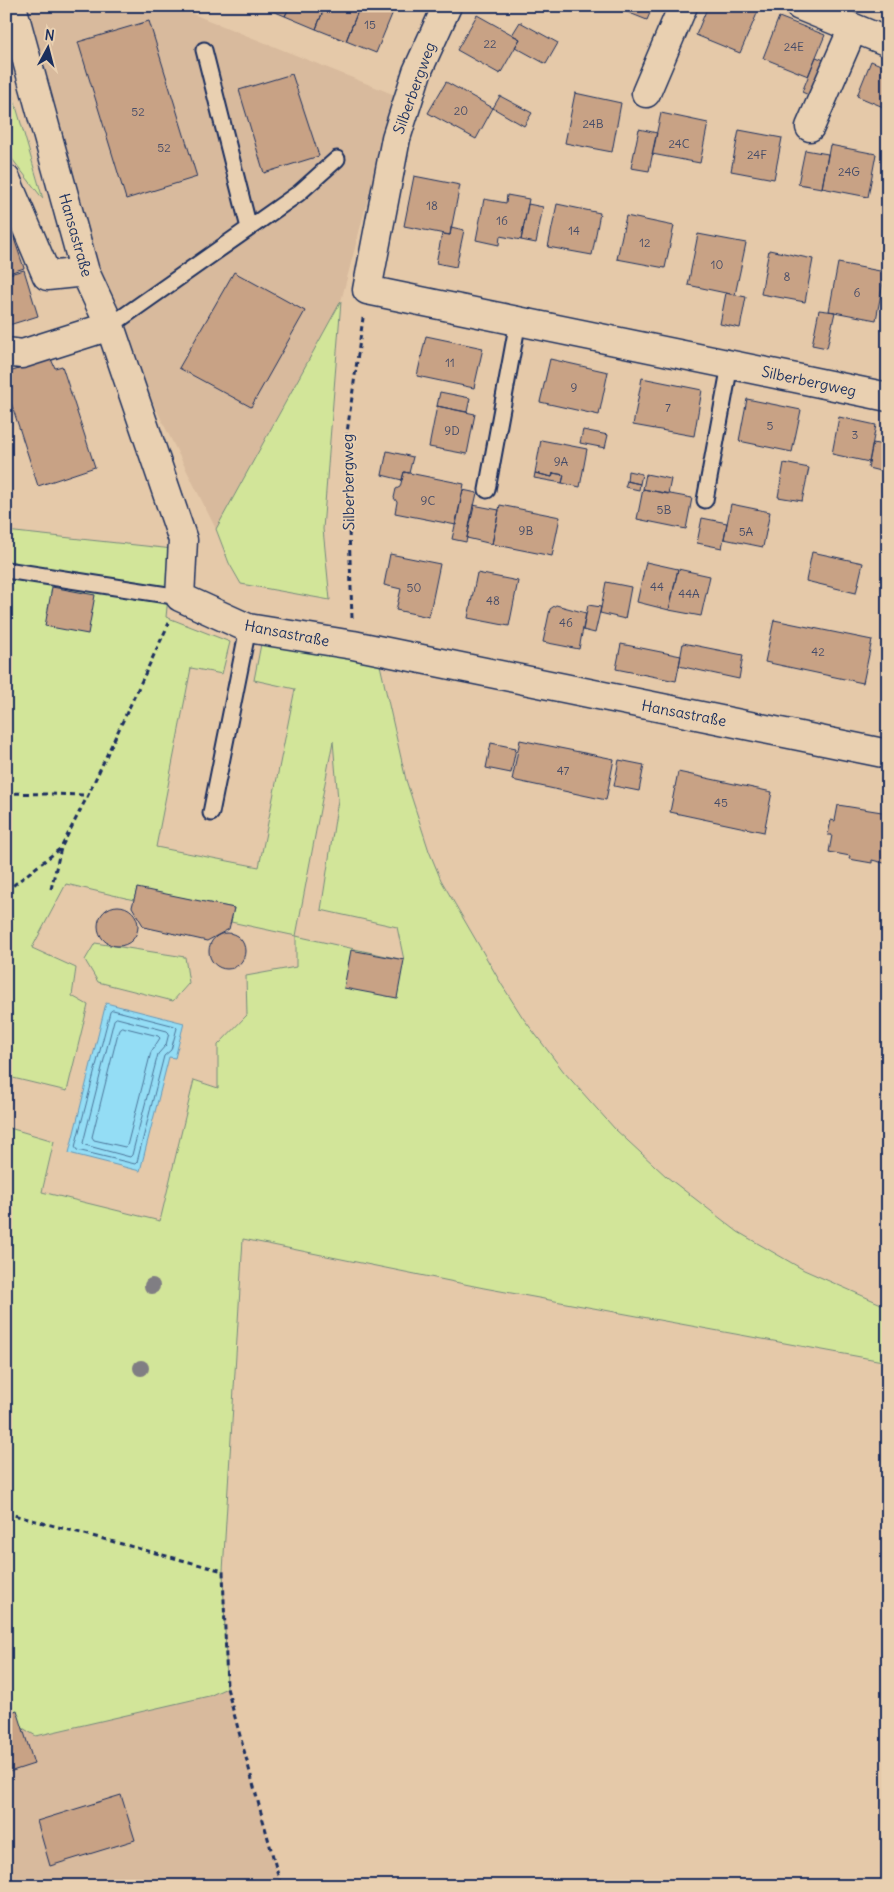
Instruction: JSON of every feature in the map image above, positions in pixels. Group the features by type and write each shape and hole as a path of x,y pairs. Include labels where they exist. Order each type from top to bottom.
{"street":[{"name":"Hansastraße","path":"12,6 85,272 110,326 183,540 180,597 248,628 353,646 888,754"},
{"name":"Silberbergweg","path":"447,6 417,72 396,138 366,290 888,397"},
{"path":"646,93 683,6"},
{"path":"800,6 888,42"},
{"path":"810,127 854,28"},
{"path":"6,179 47,276 85,272"},
{"path":"6,352 22,354 110,326"}],"lane":[{"path":"204,50 249,228"},
{"path":"110,326 299,193 337,160"},
{"path":"487,490 518,321"},
{"path":"705,500 730,365"},
{"path":"6,570 180,597"},
{"path":"210,813 248,628"}],"path":[{"name":"Silberbergweg","path":"353,646 346,440 366,290"},
{"path":"51,889 61,848 88,795 180,597"},
{"path":"6,793 88,795"},
{"path":"6,891 61,848"},
{"path":"6,1513 223,1571 227,1688 281,1886"}],"shaded area":[{"path":"19,6 173,6 395,95 341,301 216,529 114,325"},
{"path":"6,1513 223,1571 227,1688 281,1886 6,1886"}],"green space":[{"path":"6,72 43,199 6,151"},
{"path":"341,301 323,529 330,600 241,584 229,563 216,529"},
{"path":"6,531 173,549 166,617 230,642 222,674 191,668 156,847 259,867 295,689 254,680 262,639 380,665 406,780 429,851 441,880 523,1018 564,1072 615,1129 667,1177 738,1232 804,1270 888,1307 888,1362 484,1288 243,1239 223,1571 227,1688 209,1696 36,1736 6,1718 6,1127 54,1141 42,1192 160,1221 194,1080 218,1088 218,1045 247,1015 246,976 296,967 296,936 231,922 234,908 137,889 134,900 66,884 32,948 76,968 72,996 88,1005 67,1091 13,1078 6,1102","holes":["333,741 338,800 321,910 397,927 404,960 296,936"]},
{"path":"95,943 185,957 189,983 173,1001 98,982 85,960"}],"water":[{"path":"106,1003 184,1023 175,1058 169,1057 140,1171 69,1153"}],"building":[{"path":"261,6 290,6 285,16"},
{"path":"290,6 325,6 316,29 285,16"},
{"path":"325,6 360,6 346,41 316,29"},
{"path":"360,6 395,7 376,53 346,41"},
{"path":"612,6 653,6 647,20"},
{"path":"708,6 753,6 759,9 740,53 696,35"},
{"path":"477,15 520,39 500,74 457,50"},
{"path":"779,17 825,35 808,76 763,58"},
{"path":"149,21 197,177 126,199 78,42"},
{"path":"520,22 558,43 546,64 515,47 520,39 512,35"},
{"path":"816,57 827,61 813,97 802,92"},
{"path":"871,61 888,68 888,109 857,96"},
{"path":"292,74 319,156 264,173 239,90"},
{"path":"446,82 493,108 476,139 428,113"},
{"path":"575,93 621,103 612,152 565,143"},
{"path":"500,96 532,113 524,126 493,108"},
{"path":"661,113 708,123 700,163 652,154"},
{"path":"639,129 657,133 649,171 631,168"},
{"path":"739,130 782,138 774,179 731,171"},
{"path":"830,145 876,154 868,197 822,188"},
{"path":"805,150 828,154 822,188 798,184"},
{"path":"414,176 460,185 450,235 404,226"},
{"path":"507,195 529,199 521,240 500,236 499,245 476,240 484,199 506,203"},
{"path":"528,204 543,207 536,243 521,240"},
{"path":"557,204 600,213 592,255 548,247"},
{"path":"6,215 24,268 6,274"},
{"path":"626,216 674,226 665,268 617,259"},
{"path":"451,227 464,230 456,267 436,263 442,234 450,235"},
{"path":"698,234 746,243 735,295 688,285"},
{"path":"769,250 813,259 805,302 761,294"},
{"path":"838,263 885,272 876,320 829,311"},
{"path":"24,270 38,316 9,325 6,317 6,275"},
{"path":"234,272 305,311 251,407 179,368"},
{"path":"726,293 746,297 740,328 720,324"},
{"path":"819,310 835,312 827,348 812,345"},
{"path":"426,336 483,348 474,388 417,376"},
{"path":"51,359 55,368 62,366 95,467 38,486 6,387 6,373"},
{"path":"550,359 608,372 599,415 540,402"},
{"path":"642,378 702,390 694,436 633,425"},
{"path":"440,392 470,398 467,412 437,406"},
{"path":"747,399 801,410 792,452 739,441"},
{"path":"437,406 475,414 467,454 429,447"},
{"path":"839,417 876,425 869,462 832,454"},
{"path":"583,430 608,435 605,448 580,443"},
{"path":"541,440 587,449 580,487 562,483 564,475 553,473 552,477 535,473"},
{"path":"873,443 888,446 888,459 883,458 880,471 868,468"},
{"path":"387,451 413,457 409,473 404,472 402,480 382,475"},
{"path":"784,463 809,468 802,501 778,497"},
{"path":"628,471 642,474 640,484 627,481"},
{"path":"404,472 464,484 456,525 395,513 397,502 394,498 396,489 400,487"},
{"path":"535,473 552,477 553,473 564,475 562,483 534,478"},
{"path":"646,474 671,479 668,494 643,489"},
{"path":"627,481 640,484 639,490 625,487"},
{"path":"643,489 692,498 686,529 637,519"},
{"path":"463,490 477,493 466,542 452,539"},
{"path":"731,504 770,512 763,547 724,539"},
{"path":"473,505 499,510 492,544 467,538"},
{"path":"500,505 560,517 552,556 492,544"},
{"path":"702,518 727,523 722,548 697,543"},
{"path":"812,552 863,563 856,593 806,581"},
{"path":"390,554 440,564 429,617 396,610 401,589 384,585"},
{"path":"646,562 678,569 669,610 637,602"},
{"path":"678,569 710,576 701,616 669,610"},
{"path":"477,573 518,581 509,626 468,618"},
{"path":"606,582 631,587 625,619 600,613"},
{"path":"52,587 95,595 88,634 45,626"},
{"path":"556,605 586,613 579,649 543,642 550,609"},
{"path":"588,605 601,607 595,633 583,630"},
{"path":"774,620 872,640 863,683 765,662"},
{"path":"683,643 743,655 739,679 679,666"},
{"path":"621,644 681,656 676,681 616,669"},
{"path":"520,740 614,759 606,800 512,780"},
{"path":"491,743 516,748 511,773 486,768"},
{"path":"619,760 644,765 639,791 614,786"},
{"path":"678,772 772,792 764,832 670,812"},
{"path":"838,805 888,813 888,864 872,860 872,863 849,859 850,856 829,852 832,835 828,835 831,820 835,821"},
{"path":"137,888 234,908 229,929 207,941 144,927 132,907"},
{"path":"118,906 129,909 135,915 138,926 135,937 129,943 118,946 107,943 101,937 98,926 101,915 107,909"},
{"path":"227,933 234,934 240,938 244,944 244,958 240,964 234,968 227,969 220,968 214,964 210,958 209,951 210,944 214,938 220,934"},
{"path":"351,950 404,960 397,998 344,988"},
{"path":"17,1710 34,1764 6,1773 6,1714"},
{"path":"121,1795 135,1840 50,1866 37,1821"}]}
